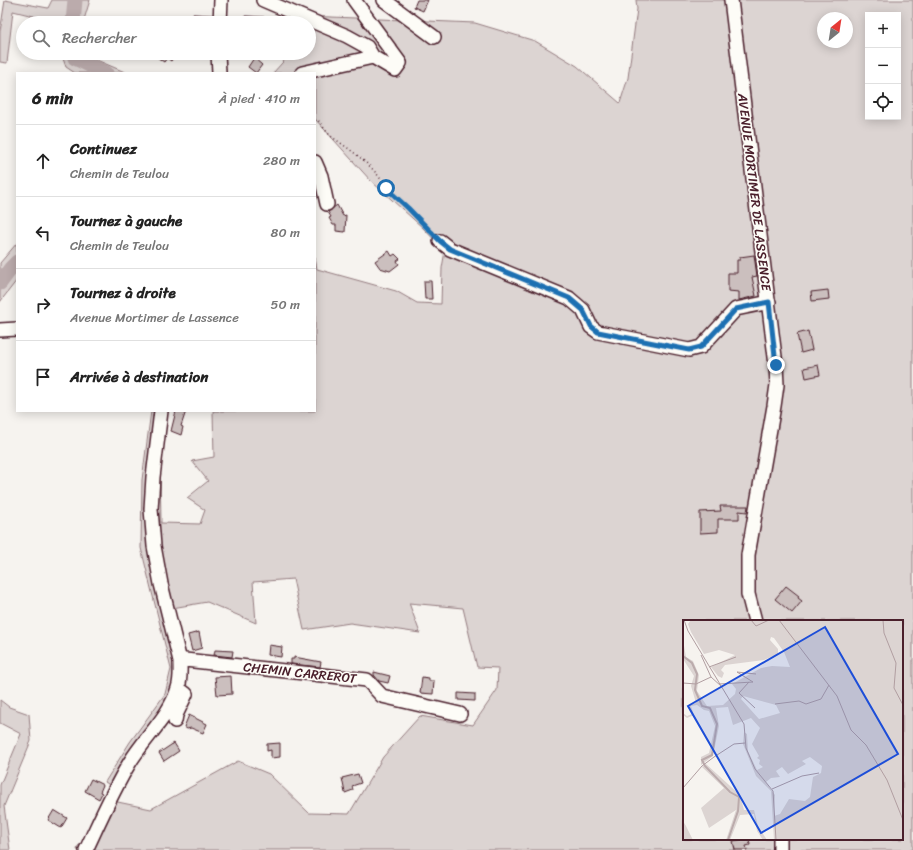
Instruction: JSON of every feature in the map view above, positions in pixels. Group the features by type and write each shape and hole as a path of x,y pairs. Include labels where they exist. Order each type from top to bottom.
{"street":[{"path":"220,16 221,0"},
{"path":"263,0 300,16"},
{"path":"316,23 347,36 367,47 373,57 395,70 400,63 354,0"},
{"path":"384,0 434,37"},
{"name":"AVENUE MORTIMER DE LASSENCE","path":"731,0 769,302 777,385 748,555 748,594 755,620"},
{"path":"306,72 373,57"},
{"path":"218,60 219,72"},
{"path":"316,164 321,176 327,204"},
{"path":"440,241 450,249 569,298 583,310 591,326 598,332 689,350 701,347 736,309 769,302"},
{"path":"0,330 16,329"},
{"path":"86,850 129,762 168,710 178,688 180,660 161,584 154,546 151,509 153,477 161,412"},
{"name":"CHEMIN CARREROT","path":"180,660 367,680 382,696 460,714"},
{"path":"175,721 176,715 186,694 178,688"}],"path":[{"path":"316,120 318,120 331,136 345,147 356,153 382,181 386,188 440,241"}],"shaded area":[{"path":"5,0 48,8 52,0 90,0 85,16 34,16 13,11 7,63 0,62 0,32"},
{"path":"636,0 913,0 913,850 77,850 78,846 83,843 111,786 105,782 130,742 165,694 171,669 141,548 142,480 151,412 166,412 160,465 161,523 200,524 205,510 187,498 208,481 192,461 214,457 213,412 316,412 316,263 317,269 396,291 417,303 441,304 442,268 445,251 423,228 371,181 316,120 316,72 274,72 285,60 316,60 316,16 475,23 535,41 577,66 620,103 628,78 637,9","holes":["293,579 304,630 350,623 420,633 409,603 463,608 477,667 498,668 497,690 473,725 420,716 383,757 349,814 309,813 269,774 238,761 151,809 113,801 129,770 185,674 172,608 207,602 256,623 253,582"]},
{"path":"283,15 307,16 283,16"},
{"path":"64,60 97,60 125,72 74,72 66,67"},
{"path":"16,244 16,281 0,302 0,263"},
{"path":"0,700 9,707 29,714 31,741 4,806 10,850 0,850 0,785 21,734 0,723"}],"building":[{"path":"417,0 428,0 423,11 414,7"},
{"path":"193,14 212,15 212,16 193,16"},
{"path":"253,60 256,60 262,65 257,72 248,67"},
{"path":"337,205 343,216 346,215 345,232 336,231 336,225 333,225 329,218 331,217 328,212"},
{"path":"389,251 392,256 395,254 400,259 397,261 399,264 390,271 380,268 375,261"},
{"path":"754,255 757,276 752,277 756,296 739,300 739,292 728,291 728,273 737,273 737,260 740,260 740,257"},
{"path":"424,281 431,281 432,299 425,299"},
{"path":"828,290 829,299 812,301 811,292"},
{"path":"808,331 812,350 801,353 797,334"},
{"path":"818,365 820,375 806,378 804,368"},
{"path":"176,412 186,412 181,426 183,427 181,435 171,431"},
{"path":"720,506 748,506 747,512 739,511 739,519 718,519 718,532 700,533 700,512 721,511"},
{"path":"786,586 799,596 798,598 802,601 792,613 775,599"},
{"path":"199,632 202,648 192,651 188,635"},
{"path":"269,645 282,647 281,657 268,655"},
{"path":"215,650 233,651 232,657 214,655"},
{"path":"294,657 321,662 320,667 291,664 291,659 294,659"},
{"path":"374,672 390,676 388,683 379,681 374,675"},
{"path":"231,676 232,694 217,695 215,677"},
{"path":"422,677 429,678 429,681 434,681 433,694 420,693"},
{"path":"458,693 475,694 475,701 458,700"},
{"path":"189,715 207,724 203,733 184,727"},
{"path":"174,743 179,751 164,761 159,753"},
{"path":"280,743 280,757 271,758 271,750 267,751 267,744"},
{"path":"358,774 361,783 352,786 353,790 345,793 342,778"},
{"path":"91,779 103,785 100,792 102,793 99,799 85,791"},
{"path":"54,810 67,818 61,828 48,820"},
{"path":"749,840 750,845 746,846 747,850 735,850 733,841"}],"waterway":[{"path":"74,16 75,0"},
{"path":"79,60 104,72"},
{"path":"0,283 16,263"}],"route":[{"path":"386,188 450,249 569,298 583,310 591,326 598,332 689,350 701,347 736,309 769,302 776,365"}]}
